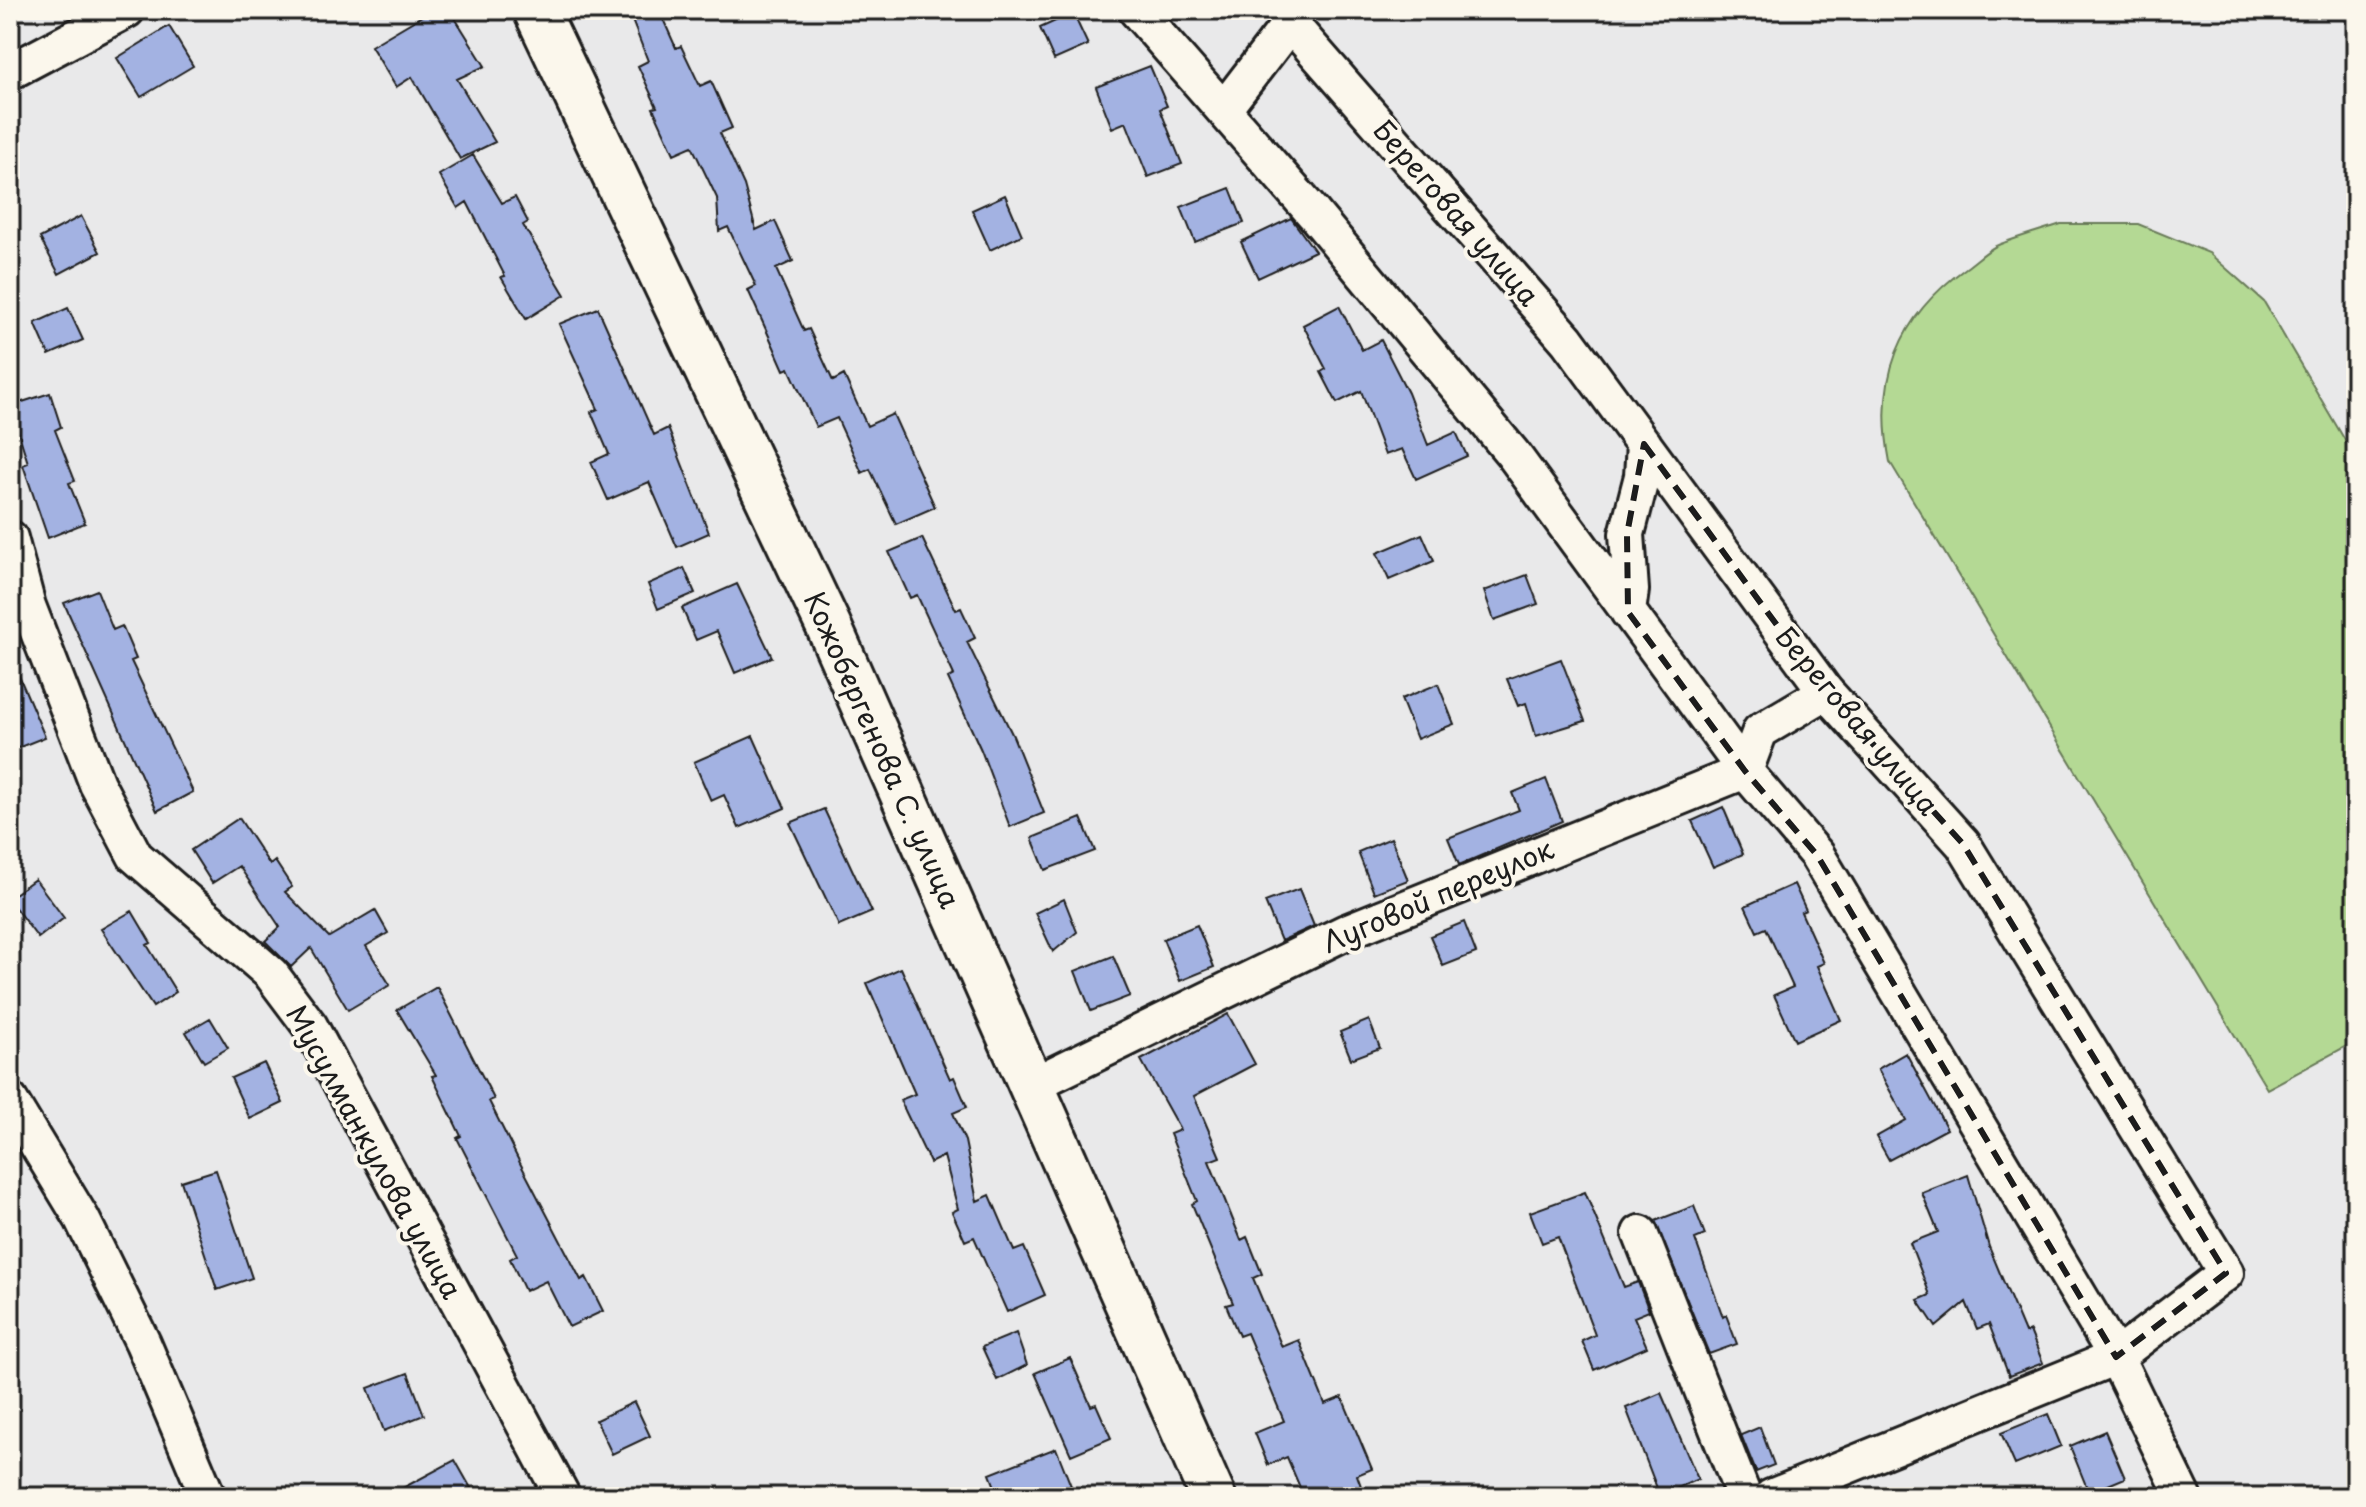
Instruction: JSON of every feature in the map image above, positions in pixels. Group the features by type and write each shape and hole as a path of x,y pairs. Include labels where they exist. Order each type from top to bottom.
{"main road":[{"name":"Кожобергенова С. улица","path":"536,10 828,625 1213,1497"}],"street":[{"path":"10,72 127,10"},
{"path":"1136,10 1224,109 1513,454 1745,771 1817,855 2116,1357 2184,1497"},
{"name":"Береговая улица","path":"1224,109 1288,16 1567,340 1826,692 1963,844 2226,1273 2116,1357"},
{"path":"1628,612 1631,590 1627,534 1642,476 1644,444"},
{"name":"Мусулманкулова улица","path":"10,538 28,606 85,754 135,856 271,974 310,1026 563,1497"},
{"path":"1745,771 1760,731 1826,692"},
{"name":"Луговой переулок","path":"1030,1086 1346,932 1745,771"},
{"path":"10,1100 82,1219 143,1343 208,1497"},
{"path":"1640,1233 1744,1497"},
{"path":"1771,1497 2116,1357"}],"highlighted area":[{"path":"1644,444 1826,692 1963,844 2226,1273 2116,1357 1817,855 1745,771 1628,612 1627,534"}],"green space":[{"path":"2061,224 2138,224 2209,253 2264,302 2356,459 2356,1041 2267,1089 1890,462 1886,432 1889,377 1896,352 1923,307 1992,248"}],"building":[{"path":"432,10 450,10 485,66 457,79 495,142 460,159 412,77 396,87 371,46"},
{"path":"628,10 659,10 676,48 681,46 700,86 711,81 732,128 720,133 744,185 756,230 775,221 793,261 776,269 804,331 809,329 833,381 844,375 867,426 893,414 935,507 896,524 870,469 862,473 837,418 816,427 789,368 784,370 748,290 756,286 728,227 719,231 717,198 692,146 674,154 653,108 657,107 638,66 648,61"},
{"path":"1073,13 1088,45 1054,60 1040,28"},
{"path":"169,26 193,66 141,97 117,58"},
{"path":"1150,66 1167,106 1160,109 1182,164 1148,177 1126,122 1112,128 1096,87"},
{"path":"473,155 502,203 515,197 528,222 523,225 565,295 526,319 501,277 505,276 467,202 458,208 439,175"},
{"path":"1230,188 1244,223 1195,242 1181,207"},
{"path":"1005,195 1022,235 990,250 972,210"},
{"path":"81,216 100,252 59,274 40,238"},
{"path":"1291,218 1315,251 1258,278 1241,242"},
{"path":"1339,306 1362,350 1381,340 1408,393 1428,445 1456,432 1467,456 1416,479 1402,449 1385,455 1361,391 1337,403 1321,372 1326,369 1303,325"},
{"path":"68,308 83,340 49,355 35,323"},
{"path":"598,308 654,435 668,428 709,533 677,547 649,482 608,500 591,462 609,454 591,412 598,409 559,324"},
{"path":"50,393 61,427 55,430 75,481 69,483 85,523 48,538 23,465 28,463 10,406"},
{"path":"1422,534 1434,561 1389,580 1377,553"},
{"path":"922,538 956,610 961,608 975,638 967,642 1013,736 1044,813 1010,827 981,750 948,678 954,675 917,595 910,598 889,552"},
{"path":"684,568 695,593 658,609 648,584"},
{"path":"1527,575 1538,604 1494,620 1484,591"},
{"path":"737,584 772,657 735,673 717,631 696,640 682,608"},
{"path":"97,590 113,630 122,626 136,659 131,661 193,792 157,811 64,603"},
{"path":"10,655 45,737 10,751"},
{"path":"1561,659 1585,721 1536,736 1526,703 1518,706 1507,679"},
{"path":"1438,684 1454,724 1417,739 1401,699"},
{"path":"753,736 785,808 739,828 724,795 711,801 694,762"},
{"path":"1546,779 1562,821 1459,865 1448,838 1519,810 1512,793"},
{"path":"1723,807 1743,854 1713,867 1692,821"},
{"path":"824,809 872,912 839,926 790,823"},
{"path":"239,818 270,865 275,861 292,887 285,892 329,937 375,910 388,933 366,946 390,985 348,1010 311,948 291,967 265,941 280,927 239,866 212,883 191,850"},
{"path":"1081,818 1095,851 1045,870 1032,838"},
{"path":"1391,838 1408,880 1374,893 1358,852"},
{"path":"35,879 64,918 38,938 10,901 10,897"},
{"path":"1794,884 1806,910 1801,912 1824,963 1817,966 1841,1020 1795,1041 1774,995 1793,987 1766,928 1757,932 1745,906"},
{"path":"1299,889 1314,926 1281,941 1265,902"},
{"path":"1064,899 1077,932 1053,952 1035,913"},
{"path":"132,911 151,943 147,945 176,992 153,1007 101,929"},
{"path":"1464,922 1476,953 1443,966 1430,936"},
{"path":"1197,925 1214,967 1180,981 1163,939"},
{"path":"1113,956 1130,996 1091,1011 1075,971"},
{"path":"901,968 950,1079 954,1077 967,1107 953,1113 965,1141 977,1201 990,1195 1014,1251 1024,1247 1045,1295 1007,1312 974,1237 965,1241 952,1212 958,1209 944,1156 930,1163 900,1100 915,1094 867,983"},
{"path":"437,987 494,1099 489,1101 520,1163 581,1280 586,1277 603,1311 569,1327 546,1281 525,1291 510,1259 517,1255 457,1138 461,1136 432,1076 436,1075 397,1010"},
{"path":"1228,1014 1255,1064 1194,1096 1220,1157 1209,1161 1241,1240 1247,1237 1262,1274 1253,1278 1282,1347 1299,1340 1325,1404 1342,1397 1372,1469 1357,1475 1365,1497 1304,1497 1287,1457 1268,1465 1255,1433 1284,1421 1247,1333 1239,1336 1226,1305 1233,1303 1192,1204 1197,1201 1170,1134 1180,1130 1141,1060"},
{"path":"210,1018 228,1048 204,1062 186,1032"},
{"path":"1369,1020 1380,1048 1351,1059 1340,1032"},
{"path":"1906,1053 1947,1129 1889,1160 1876,1137 1906,1120 1878,1069"},
{"path":"264,1063 283,1103 250,1119 231,1078"},
{"path":"216,1170 252,1278 217,1290 181,1181"},
{"path":"1968,1175 1989,1247 2025,1333 2030,1331 2043,1363 2009,1376 1989,1324 1977,1329 1966,1302 1936,1327 1918,1300 1930,1295 1910,1243 1938,1232 1922,1193"},
{"path":"1585,1192 1624,1287 1638,1282 1649,1311 1634,1317 1647,1347 1594,1370 1582,1341 1595,1335 1558,1237 1542,1243 1530,1212"},
{"path":"1694,1206 1705,1235 1695,1239 1723,1317 1726,1315 1737,1344 1709,1354 1655,1221"},
{"path":"1016,1333 1027,1365 997,1380 982,1347"},
{"path":"1070,1358 1091,1406 1096,1404 1111,1438 1071,1455 1035,1373"},
{"path":"408,1373 424,1415 384,1431 368,1388"},
{"path":"1661,1393 1698,1479 1660,1496 1626,1408"},
{"path":"634,1402 650,1436 612,1454 596,1420"},
{"path":"2048,1414 2061,1446 2015,1465 2001,1433"},
{"path":"1760,1427 1774,1465 1756,1472 1741,1435"},
{"path":"2105,1431 2125,1478 2089,1493 2070,1446"},
{"path":"1056,1448 1071,1486 1042,1497 999,1497 990,1474"},
{"path":"455,1460 476,1497 386,1497"}]}
